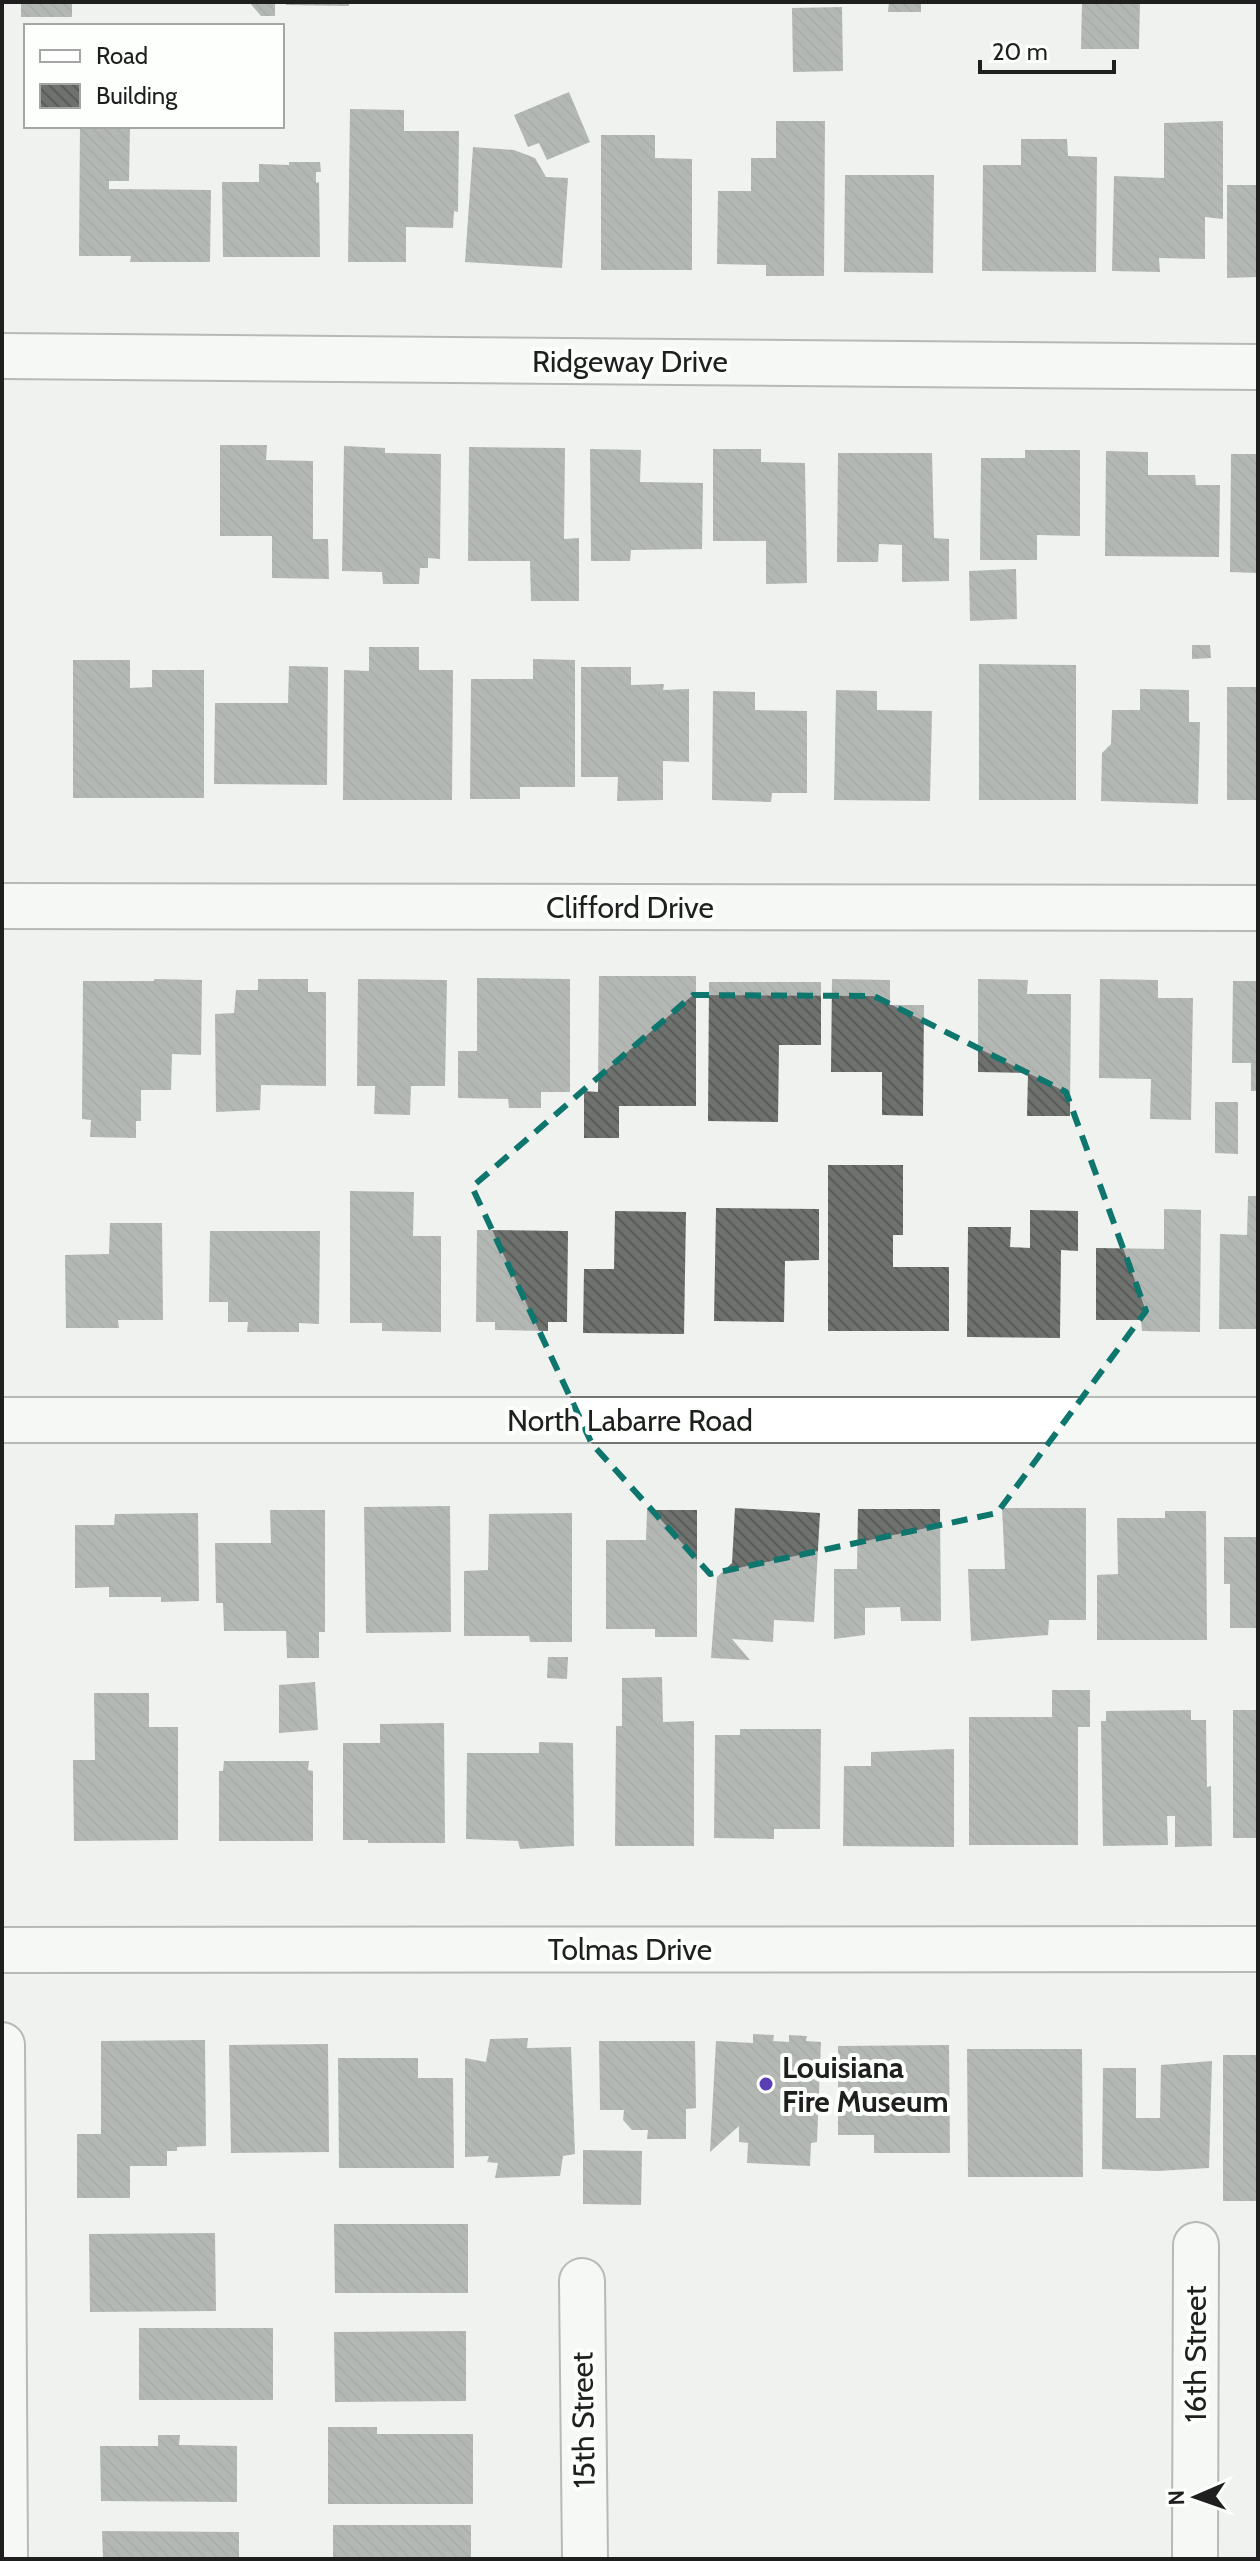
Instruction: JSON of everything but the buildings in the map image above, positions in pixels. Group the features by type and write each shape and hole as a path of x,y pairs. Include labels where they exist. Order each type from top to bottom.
{"street":[{"name":"Ridgeway Drive","path":"2,356 1258,367"},
{"name":"Clifford Drive","path":"2,906 1258,908"},
{"name":"North Labarre Road","path":"2,1420 1258,1420"},
{"name":"Tolmas Drive","path":"2,1950 1258,1949"},
{"path":"2,2045 5,2559"},
{"name":"16th Street","path":"1195,2559 1196,2245"},
{"name":"15th Street","path":"582,2281 585,2559"}],"highlighted area":[{"path":"693,995 874,996 1066,1092 1146,1311 997,1513 710,1574 592,1444 472,1187"}],"place":[{"name":"Louisiana Fire Museum","path":"766,2084"}]}
